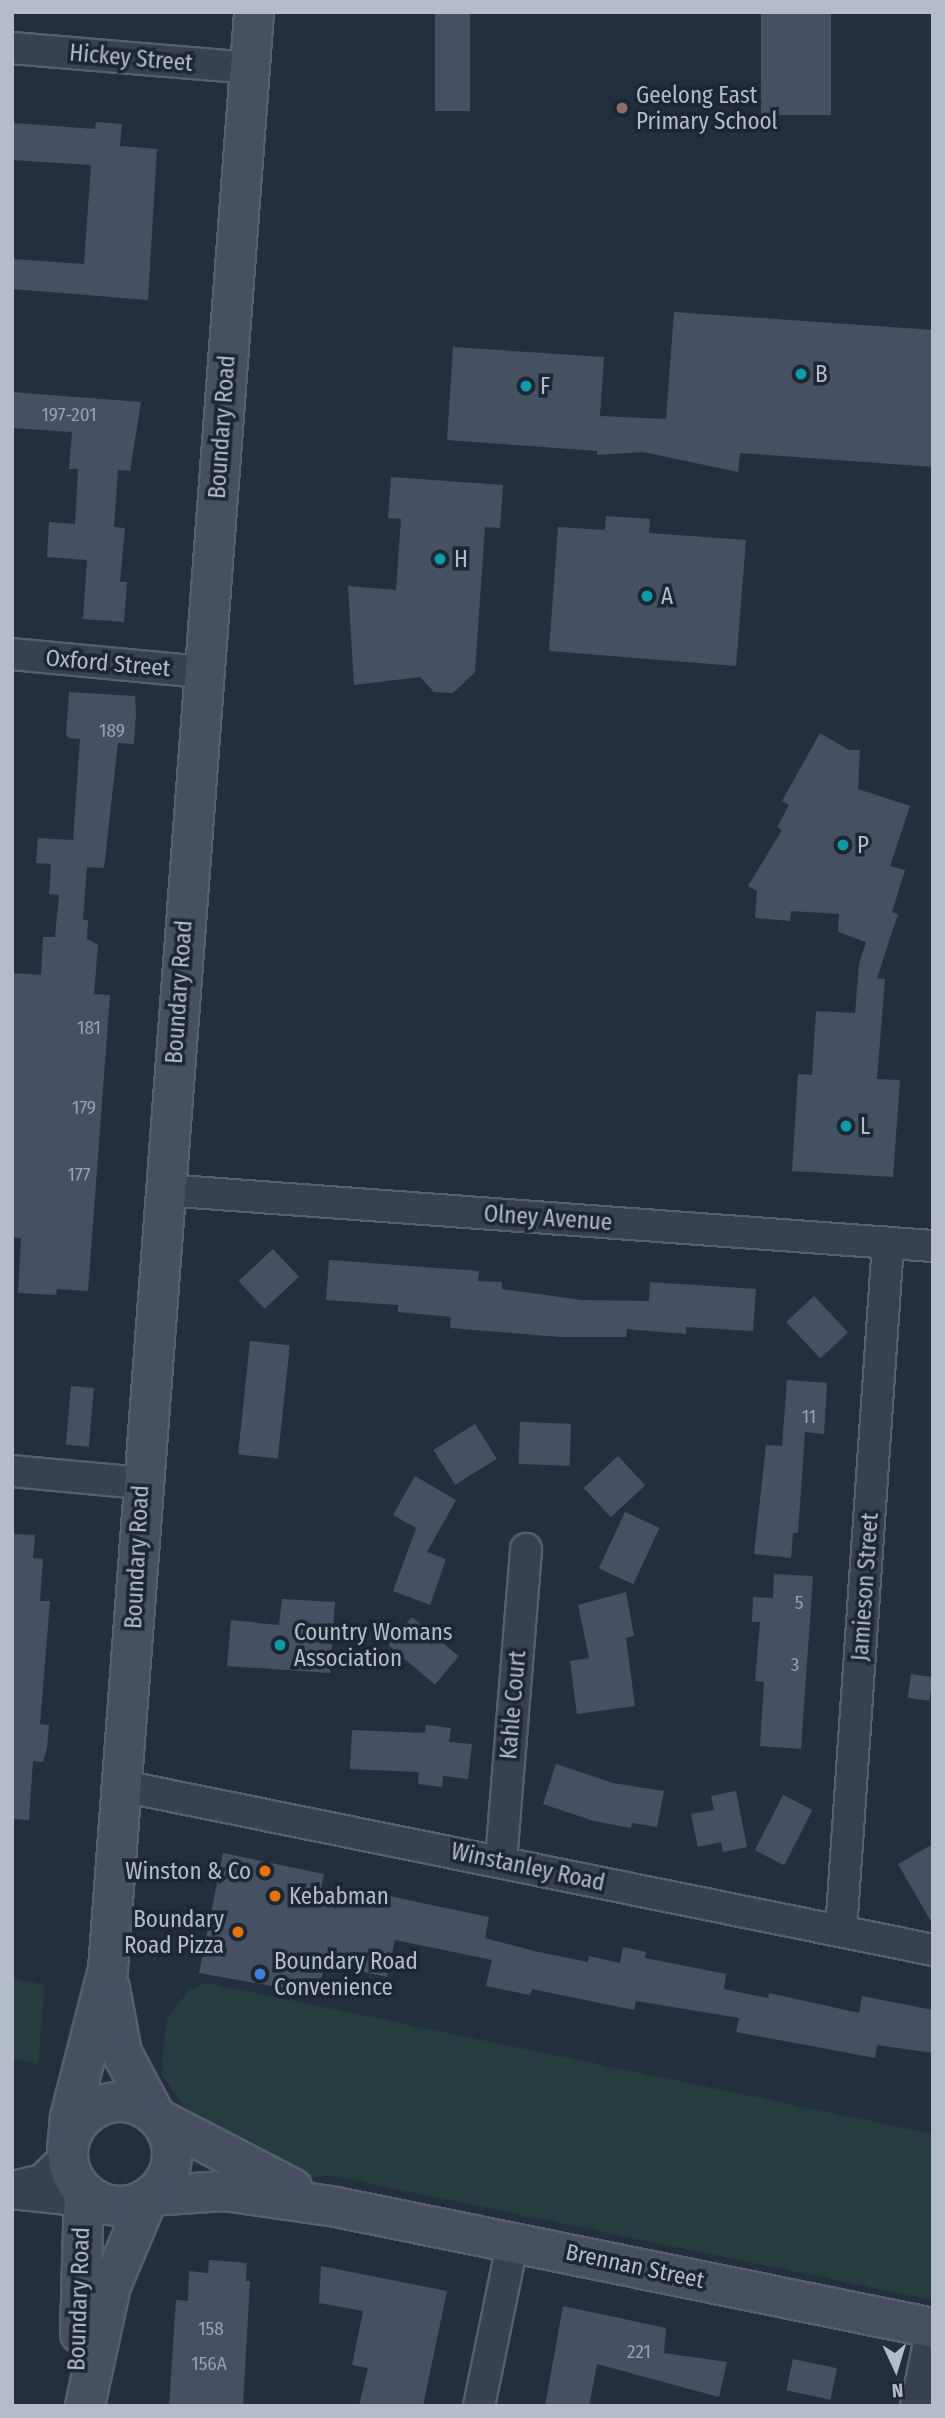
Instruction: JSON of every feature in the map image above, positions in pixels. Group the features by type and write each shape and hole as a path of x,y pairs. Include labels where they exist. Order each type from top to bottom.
{"main road":[{"name":"Boundary Road","path":"74,2406 85,2269 70,2118 108,1972 142,1483 254,12"},
{"name":"Boundary Road","path":"108,1972 122,2053 158,2117"},
{"path":"125,2102 158,2117 172,2142 173,2158 165,2181 150,2197 115,2205 75,2172 80,2122 100,2107 125,2102"},
{"name":"Brennan Street","path":"158,2117 251,2169 336,2207"},
{"name":"Brennan Street","path":"150,2197 224,2191 336,2207 932,2328"},
{"name":"Boundary Road","path":"85,2406 111,2286 150,2197"}],"street":[{"name":"Hickey Street","path":"12,48 249,68"},
{"name":"Oxford Street","path":"12,654 204,672"},
{"name":"Olney Avenue","path":"164,1190 933,1246"},
{"name":"Jamieson Street","path":"841,1931 888,1242"},
{"path":"12,1471 142,1483"},
{"name":"Kahle Court","path":"501,1861 526,1549"},
{"name":"Winstanley Road","path":"122,1786 933,1950"},
{"path":"12,2188 75,2172"},
{"path":"12,2193 66,2199 75,2172"},
{"path":"479,2406 513,2241"},
{"path":"916,2406 932,2328"}],"green space":[{"path":"12,1978 45,1985 38,2064 12,2059"},
{"path":"207,1983 933,2134 933,2300 328,2175 304,2179 202,2120 182,2105 161,2073 167,2018 189,1990"}],"building":[{"path":"435,12 470,12 470,111 435,111"},
{"path":"761,12 831,12 831,115 761,115"},
{"path":"96,122 122,124 120,146 157,149 148,300 12,289 12,259 84,264 91,165 12,160 12,123 95,129"},
{"name":"B","path":"674,312 933,330 933,467 740,453 738,472 643,452 597,455 597,451 447,440 453,347 604,357 600,416 666,419"},
{"path":"12,392 141,402 130,471 118,470 114,527 125,528 120,582 127,582 124,622 83,619 87,560 47,557 49,522 75,524 78,469 69,469 72,432 12,428"},
{"name":"H","path":"391,477 503,485 500,528 485,527 475,672 453,693 434,692 420,677 354,685 348,586 396,590 401,519 388,518"},
{"name":"A","path":"606,516 650,519 649,533 746,540 736,666 549,651 558,527 605,530"},
{"path":"69,692 135,696 136,713 134,744 118,743 104,868 87,867 83,920 88,920 87,939 98,945 94,994 110,995 88,1291 57,1289 56,1295 18,1293 21,1238 12,1237 12,973 41,975 43,937 55,937 59,895 49,894 51,864 36,863 38,838 73,840 80,739 68,738 66,734"},
{"path":"820,733 849,750 860,750 858,789 910,806 890,866 905,870 892,912 898,914 877,978 885,979 877,1079 900,1080 893,1177 792,1171 798,1074 812,1075 816,1011 855,1013 859,964 866,942 838,932 839,914 791,911 790,921 755,918 757,891 748,886 782,830 777,827 789,805 782,801"},
{"path":"273,1249 299,1277 265,1309 239,1281"},
{"path":"329,1260 479,1271 478,1281 502,1282 502,1289 581,1300 649,1301 650,1282 756,1289 753,1331 686,1327 686,1334 627,1329 626,1337 560,1337 450,1328 451,1317 398,1312 398,1305 326,1300"},
{"path":"814,1296 848,1333 820,1358 786,1322"},
{"path":"250,1341 290,1345 278,1459 238,1454"},
{"path":"787,1380 827,1383 824,1434 805,1432 798,1533 793,1533 791,1558 754,1554 766,1445 782,1446"},
{"path":"71,1386 94,1388 89,1447 66,1445"},
{"path":"520,1422 571,1424 570,1466 519,1464"},
{"path":"475,1424 497,1459 455,1485 433,1450"},
{"path":"618,1456 645,1485 611,1517 584,1488"},
{"path":"415,1476 456,1500 427,1552 446,1559 430,1605 393,1591 416,1528 393,1515"},
{"path":"625,1512 659,1528 633,1584 599,1568"},
{"path":"12,1534 35,1535 33,1558 43,1559 40,1601 50,1601 40,1724 49,1725 47,1748 43,1762 33,1761 29,1820 12,1819"},
{"path":"774,1574 813,1576 801,1749 760,1746 764,1682 755,1681 760,1622 752,1622 753,1597 773,1598"},
{"path":"626,1592 634,1636 626,1638 635,1706 577,1714 570,1661 589,1658 578,1605"},
{"name":"Country Womans Association","path":"282,1599 335,1602 330,1673 227,1666 231,1620 279,1625"},
{"path":"412,1617 459,1656 435,1685 388,1645"},
{"path":"911,1674 933,1677 929,1701 908,1698"},
{"path":"426,1725 451,1728 449,1742 472,1744 468,1779 443,1776 442,1787 418,1784 419,1772 350,1769 352,1730 425,1733"},
{"path":"556,1764 613,1783 664,1791 657,1827 632,1823 631,1828 594,1821 543,1804"},
{"path":"736,1791 747,1847 723,1852 721,1842 698,1847 691,1814 714,1810 711,1796"},
{"path":"783,1795 812,1810 784,1865 755,1850"},
{"path":"933,1844 933,1925 898,1864"},
{"path":"223,1853 324,1874 320,1893 368,1903 370,1892 489,1917 485,1938 534,1951 588,1962 589,1956 620,1963 623,1947 646,1952 645,1958 726,1974 724,1989 768,1998 769,1993 859,2013 862,1996 933,2010 933,2053 877,2045 875,2058 736,2032 739,2018 636,2001 634,2010 532,1989 530,1995 486,1986 492,1960 395,1940 387,1977 326,1964 316,1994 199,1973"},
{"path":"209,2260 247,2263 246,2281 250,2281 243,2406 169,2406 176,2300 188,2301 189,2271 208,2273"},
{"path":"321,2266 447,2291 423,2406 359,2406 368,2368 352,2365 363,2311 319,2303"},
{"path":"563,2306 666,2328 664,2353 727,2362 719,2397 597,2364 589,2406 545,2406"},
{"path":"793,2359 837,2368 830,2400 786,2390"}],"place":[{"name":"Geelong East Primary School","path":"622,108"},
{"name":"B","path":"801,374"},
{"name":"F","path":"526,386"},
{"name":"H","path":"440,559"},
{"name":"A","path":"647,596"},
{"name":"P","path":"843,845"},
{"name":"L","path":"846,1126"},
{"name":"Country Womans Association","path":"280,1645"},
{"name":"Winston & Co","path":"265,1871"},
{"name":"Kebabman","path":"275,1896"},
{"name":"Boundary Road Pizza","path":"238,1932"},
{"name":"Boundary Road Convenience","path":"260,1974"}]}
